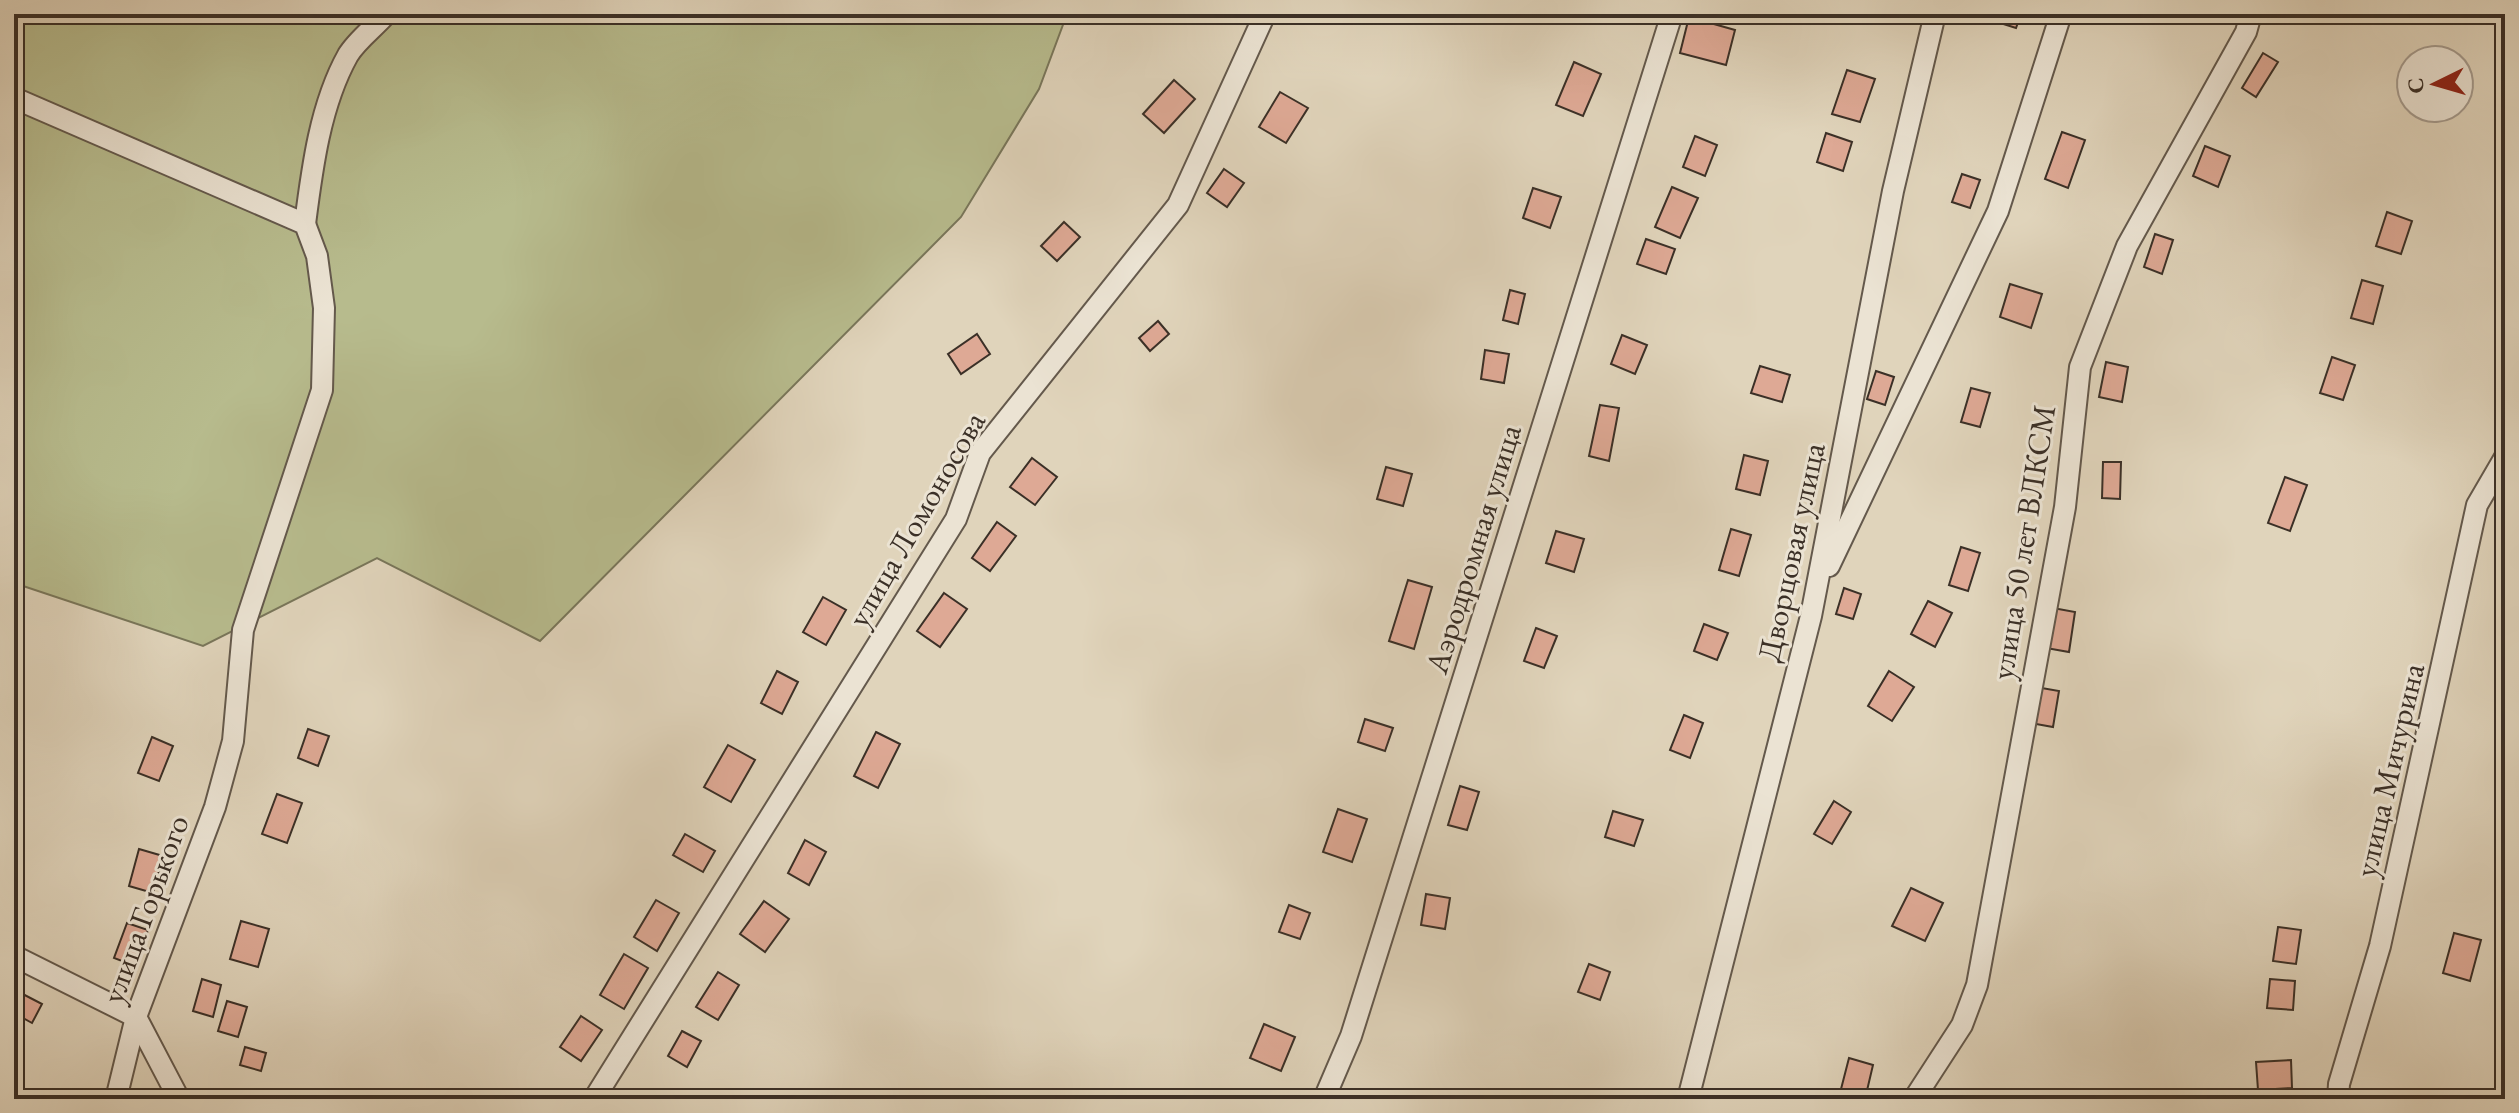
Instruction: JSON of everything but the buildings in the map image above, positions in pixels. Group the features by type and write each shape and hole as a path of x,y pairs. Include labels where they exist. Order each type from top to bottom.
{"street":[{"path":"14,98 305,224 313,164 331,99 349,54 386,14"},
{"name":"улица Ломоносова","path":"594,1099 956,519 980,453 1178,205 1265,14"},
{"name":"Аэродромная улица","path":"1324,1099 1351,1036 1672,14"},
{"name":"Дворцовая улица","path":"1688,1099 1816,593 1893,191 1935,14"},
{"path":"1816,593 1998,211 2061,14"},
{"name":"улица 50 лет ВЛКСМ","path":"1914,1099 1962,1025 1977,985 2065,507 2080,367 2127,246 2246,32 2251,14"},
{"name":"улица Горького","path":"116,1099 136,1017 215,807 233,741 243,630 322,390 324,308 317,256 305,224"},
{"name":"улица Мичурина","path":"2338,1099 2339,1084 2380,946 2477,505 2505,457"},
{"path":"14,956 136,1017 179,1099"}],"green space":[{"path":"14,14 1067,14 1039,89 961,217 540,641 377,558 203,646 14,583"}]}
